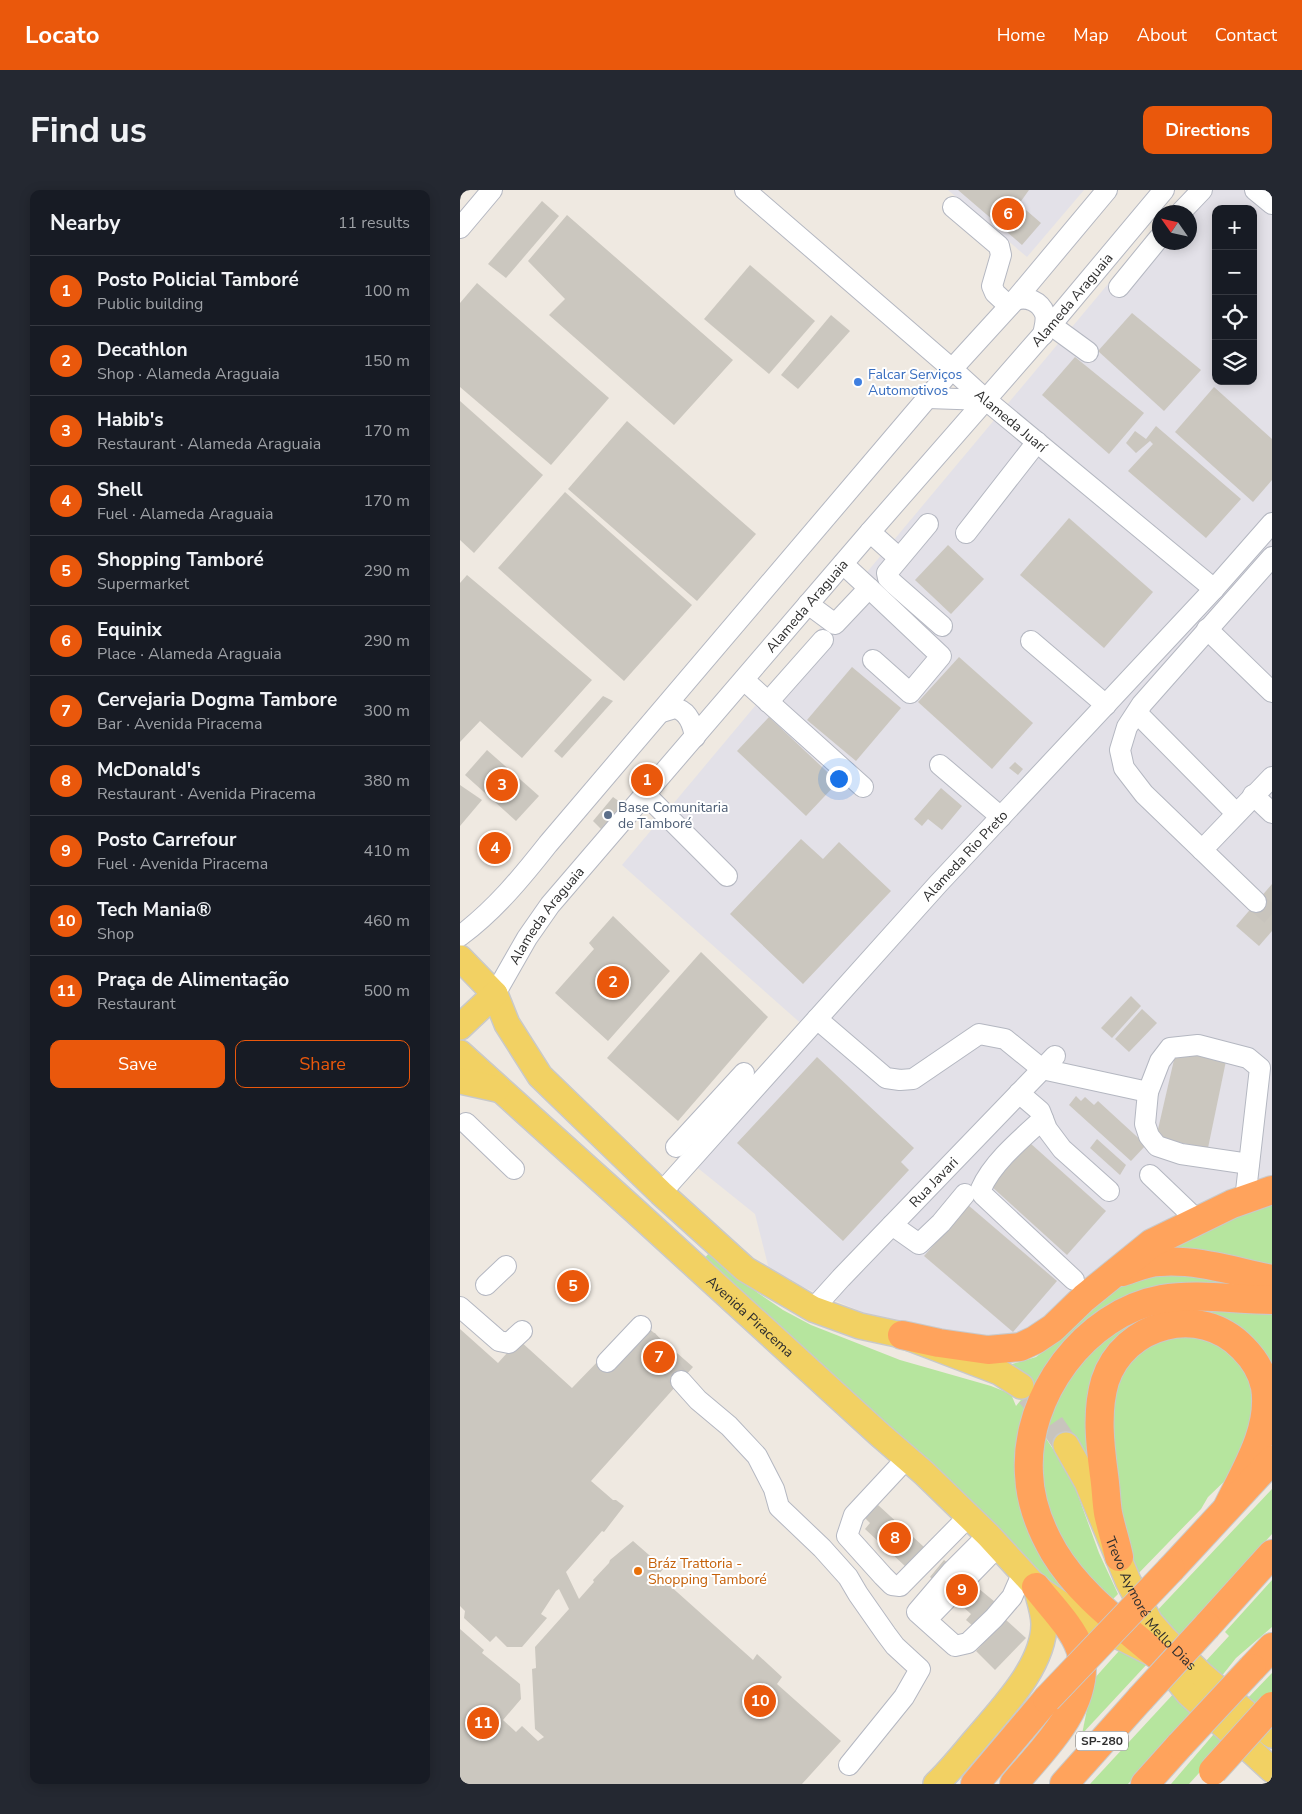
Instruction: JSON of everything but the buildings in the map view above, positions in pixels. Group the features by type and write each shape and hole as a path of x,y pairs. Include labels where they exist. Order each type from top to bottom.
{"highway":[{"path":"902,1335 980,1349 1002,1350 1020,1347 1053,1328 1084,1298 1152,1242 1196,1220 1272,1190"},
{"path":"1109,1277 1147,1264 1160,1262 1195,1264 1272,1279"},
{"path":"1158,1656 1096,1602 1074,1579 1054,1552 1037,1519 1031,1493 1029,1454 1033,1429 1047,1389 1066,1360 1079,1344 1115,1318 1135,1308 1162,1299 1193,1297 1272,1300"},
{"path":"1119,1557 1108,1511 1101,1458 1099,1427 1101,1404 1105,1381 1114,1362 1126,1346 1140,1335 1174,1323 1187,1322 1206,1325 1219,1330 1238,1342 1260,1371 1265,1387 1263,1427 1255,1450 1227,1508"},
{"path":"975,1784 1047,1699 1272,1460"},
{"name":"SP-280","path":"1064,1784 1272,1554"},
{"path":"1014,1784 1064,1721 1074,1705 1080,1688 1082,1673 1081,1651 1075,1637 1030,1580"},
{"path":"1145,1784 1272,1647"},
{"path":"1207,1777 1272,1706"}],"main road":[{"path":"460,958 496,994 507,1024 540,1076 661,1192 745,1268 813,1309 860,1326 902,1335 999,1372 1021,1386"},
{"name":"Alameda Araguaia","path":"460,1028 496,994"},
{"name":"Avenida Piracema","path":"460,1054 907,1458 969,1516 1030,1580"},
{"path":"460,1080 500,1090"},
{"name":"Trevo Aymoré Mello Dias","path":"1066,1445 1086,1482 1128,1581 1150,1622 1201,1674 1272,1735"},
{"path":"936,1784 1004,1706 1035,1660 1041,1645 1044,1624 1030,1580"},
{"name":"Trevo Aymoré Mello Dias","path":"1030,1580 1079,1616 1158,1656 1188,1693 1272,1770"}],"street":[{"path":"460,228 492,190"},
{"name":"Alameda Juarí","path":"745,190 986,400 1214,589"},
{"path":"460,936 473,926 517,882 952,369 1012,303 1107,190"},
{"path":"1188,205 1202,190"},
{"path":"1255,190 1272,204"},
{"path":"1161,193 1174,205"},
{"name":"Alameda Araguaia","path":"496,994 527,938 550,905 870,532 1047,330 1161,193"},
{"path":"954,207 999,246 1001,255 992,286 995,293 1012,303"},
{"path":"1119,287 1152,248"},
{"path":"1036,274 1035,284 1042,297 1055,303 1068,305"},
{"path":"1012,303 1025,298 1032,300 1042,309 1045,315 1047,330 1088,352"},
{"path":"928,398 986,400"},
{"path":"966,532 1037,442"},
{"name":"Alameda Rio Preto","path":"661,1192 677,1149 817,1019 938,884 1214,589 1272,523"},
{"path":"928,524 887,574 888,578 942,626"},
{"path":"870,532 899,558"},
{"path":"1256,902 1144,794 1124,768 1120,750 1127,727 1137,713 1172,669 1272,557"},
{"path":"843,564 941,656 910,693 873,660"},
{"path":"808,604 835,624 869,588"},
{"path":"1208,629 1272,692"},
{"path":"768,702 823,640"},
{"path":"1031,641 1106,704"},
{"path":"744,680 863,787"},
{"path":"662,712 675,708 684,712 693,726 695,738"},
{"path":"1137,713 1236,813"},
{"path":"940,765 1001,817"},
{"path":"1202,850 1272,777"},
{"path":"645,794 727,876"},
{"path":"1253,795 1272,813"},
{"path":"817,1019 886,1078 913,1079 979,1034 1005,1039 1048,1063 1148,1092"},
{"path":"1245,1200 1260,1068 1248,1058 1198,1045 1170,1048 1160,1061 1148,1092 1145,1124 1149,1136 1157,1146 1181,1154 1249,1164"},
{"name":"Rua Javari","path":"813,1309 1048,1063"},
{"path":"677,1149 744,1073"},
{"path":"1020,1093 1040,1111 1047,1129 1062,1149 1109,1191"},
{"path":"1043,1119 986,1176 981,1189 983,1195 1074,1280"},
{"path":"466,1123 514,1169"},
{"path":"1150,1176 1196,1220"},
{"path":"892,1225 919,1244 941,1223 965,1194"},
{"path":"486,1285 506,1266"},
{"path":"460,1307 503,1343 509,1343 522,1331"},
{"path":"606,1362 641,1326"},
{"path":"681,1381 698,1400 729,1426 757,1456 774,1489 779,1507 822,1548 848,1577 895,1646 920,1669 904,1697 849,1765"},
{"path":"907,1458 854,1515 847,1536 892,1585 900,1586 969,1516"},
{"path":"993,1540 952,1571 917,1612 955,1646 968,1643 1030,1580"}],"shaded area":[{"path":"948,190 1084,190 1027,257"},
{"path":"1187,190 1272,190 1272,1181 1170,1218 1101,1266 1032,1332 1004,1345 881,1320 770,1273 755,1214 694,1165 814,1035 622,865 1152,231 1152,250 1197,250 1197,205 1174,205"}],"green space":[{"path":"1272,1198 1272,1276 1172,1255 1173,1242"},
{"path":"710,1252 758,1293 783,1310 811,1325 900,1360 991,1386 1011,1394 1016,1406 1033,1385 1022,1372 1009,1365 1036,1357 1057,1341 1116,1287 1162,1268 1272,1290 1093,1326 1020,1463 1090,1607 1031,1574 702,1261"},
{"path":"1180,1308 1272,1313 1272,1400 1216,1324 1122,1341 1095,1472 1063,1425 1045,1437 1071,1476 1099,1553 1118,1594 1108,1604 1077,1573 1042,1503 1044,1424 1052,1403 1083,1358 1112,1335 1137,1319"},
{"path":"1163,1335 1210,1336 1247,1366 1258,1413 1233,1473 1208,1497 1201,1509 1134,1578 1111,1486 1110,1388 1142,1342"},
{"path":"1272,1489 1272,1534 1177,1639 1153,1615"},
{"path":"1272,1580 1272,1627 1236,1658 1221,1677 1205,1662 1229,1636 1225,1632"},
{"path":"1127,1642 1148,1663 1082,1734 1093,1680"},
{"path":"1272,1673 1272,1692 1255,1710 1245,1701"},
{"path":"1177,1690 1197,1708 1128,1784 1090,1784"},
{"path":"1219,1728 1230,1739 1189,1784 1171,1784"}],"tunnel":[{"path":"1256,902 1272,916"},
{"path":"647,1339 681,1381"},
{"path":"1029,1395 1066,1445"}],"place":[{"name":"Equinix","path":"1008,214"},
{"name":"Falcar Serviços Automotivos","path":"858,382"},
{"name":"Posto Policial Tamboré","path":"647,780"},
{"name":"Habib's","path":"502,785"},
{"name":"Base Comunitaria de Tamboré","path":"608,815"},
{"name":"Shell","path":"495,848"},
{"name":"Decathlon","path":"613,982"},
{"name":"Shopping Tamboré","path":"573,1286"},
{"name":"Cervejaria Dogma Tambore","path":"659,1357"},
{"name":"McDonald's","path":"895,1538"},
{"name":"Bráz Trattoria - Shopping Tamboré","path":"638,1571"},
{"name":"Posto Carrefour","path":"962,1590"},
{"name":"Tech Mania®","path":"760,1701"},
{"name":"Praça de Alimentação","path":"483,1723"}]}
